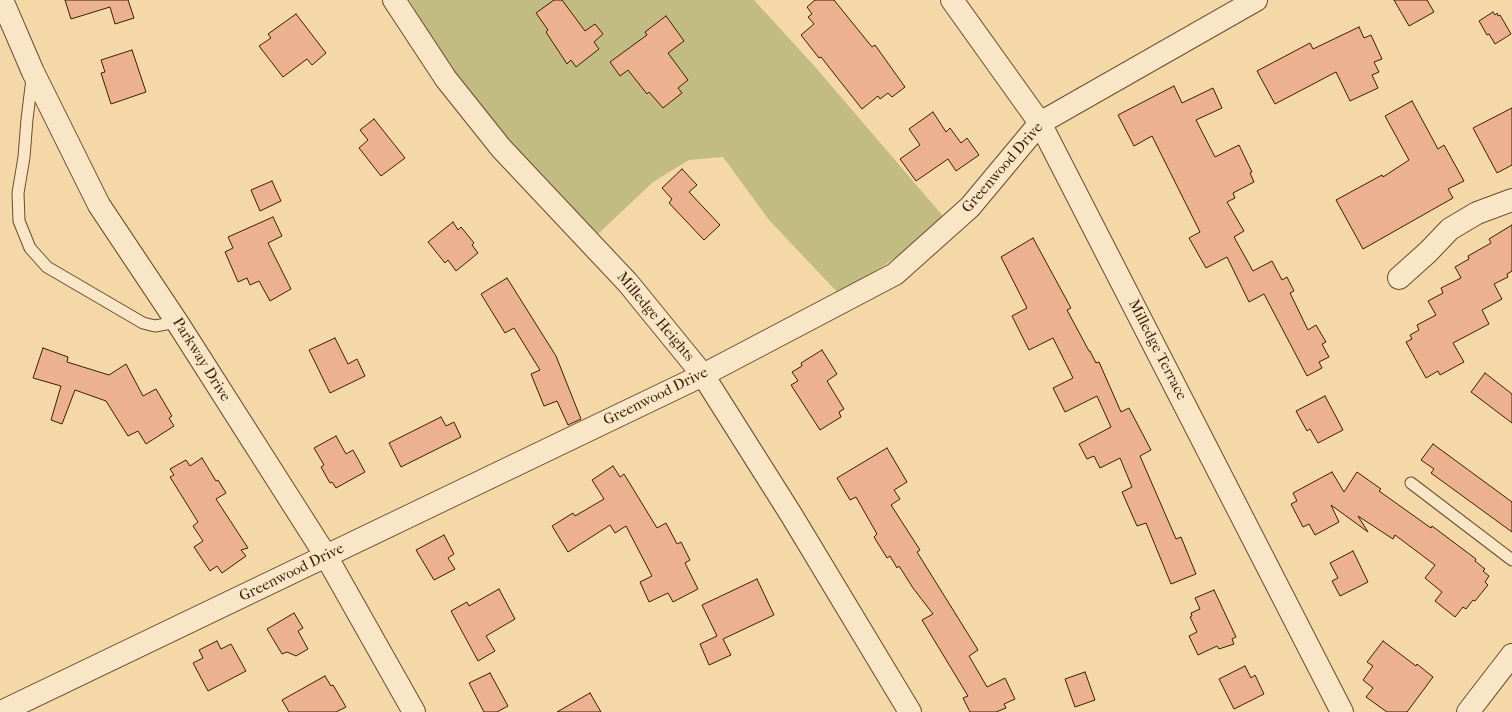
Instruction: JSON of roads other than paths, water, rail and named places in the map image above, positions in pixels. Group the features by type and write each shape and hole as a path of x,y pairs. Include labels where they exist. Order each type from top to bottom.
{"street":[{"name":"Parkway Drive","path":"2,0 33,72 98,205 176,322 326,556 414,712"},
{"name":"Milledge Heights","path":"394,0 446,80 501,148 628,283 703,375 910,712"},
{"name":"Milledge Terrace","path":"952,0 1040,122 1342,712"},
{"name":"Greenwood Drive","path":"1,712 703,375 895,274 970,207 1040,122 1256,0"},
{"path":"1399,278 1450,229 1477,213 1512,200"},
{"path":"1468,712 1512,655"}],"lane":[{"path":"33,72 24,157 18,193 19,221 30,248 47,267 143,323 155,326 176,322"},
{"path":"1411,483 1512,560"}]}
